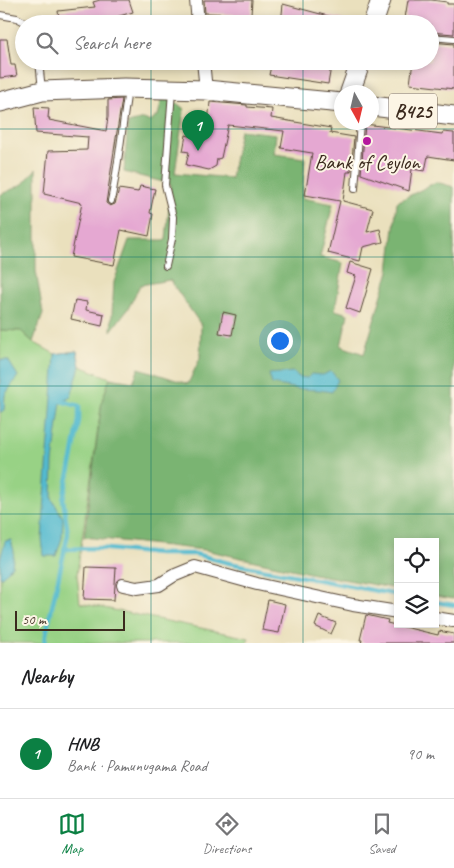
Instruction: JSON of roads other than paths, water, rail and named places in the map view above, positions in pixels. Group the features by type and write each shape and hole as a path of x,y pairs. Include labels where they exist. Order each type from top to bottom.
{"main road":[{"path":"376,15 381,0"},
{"path":"352,85 358,70"},
{"path":"0,102 42,92 128,88 206,90 334,102"},
{"name":"B425","path":"379,107 454,116"}],"street":[{"path":"196,0 197,15"},
{"path":"203,70 206,90"},
{"path":"123,585 137,588 160,585 173,576 195,567 257,584 353,605 394,611"},
{"path":"439,619 454,621"}],"lane":[{"path":"0,15 15,18"},
{"path":"439,38 454,39"},
{"path":"40,70 42,92"},
{"path":"111,200 128,88"},
{"path":"166,266 172,239 173,217 165,185 172,89"},
{"path":"355,190 359,130"}],"water":[{"path":"77,351 80,366 71,397 61,401 53,462 52,499 63,518 62,538 56,556 44,556 42,539 55,354"},
{"path":"0,360 8,360 18,376 5,395 4,410 0,413"},
{"path":"331,371 338,380 332,392 298,389 272,384 269,374 293,372 299,377 308,378 311,374 323,375"},
{"path":"11,540 14,551 12,566 0,577 0,560 5,541"}],"waterway":[{"path":"45,643 68,534 63,499 79,420 79,406 61,401"},
{"path":"64,549 98,548 159,554 195,554 229,563 394,594"},
{"path":"439,603 454,605"}],"place":[{"name":"Bank of Ceylon","path":"367,141"},
{"name":"HNB","path":"198,151"}]}
